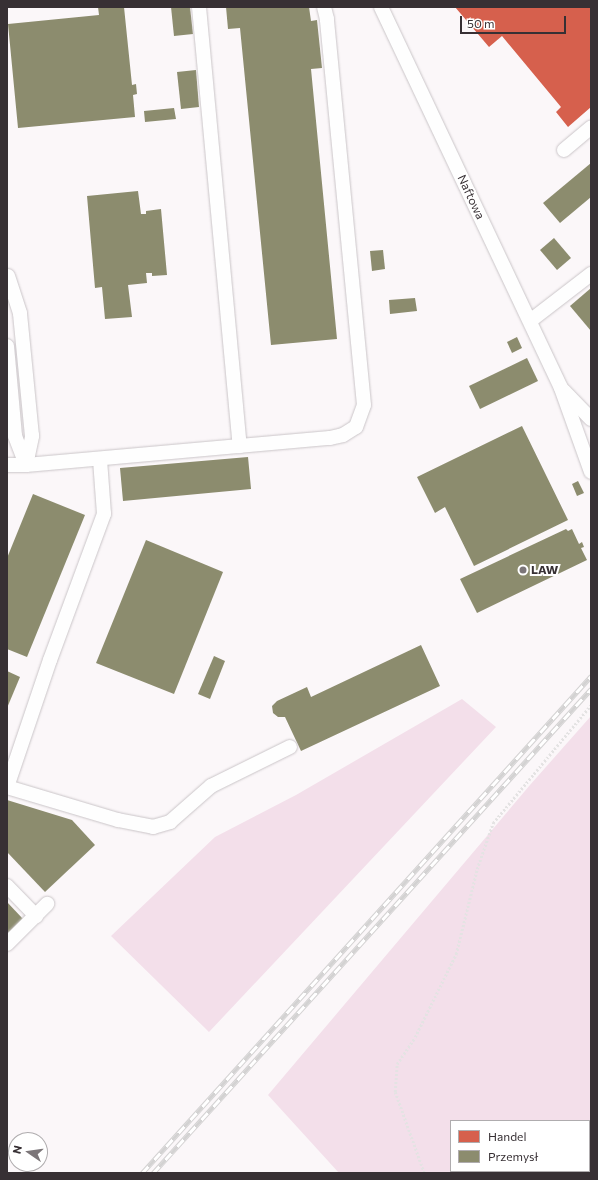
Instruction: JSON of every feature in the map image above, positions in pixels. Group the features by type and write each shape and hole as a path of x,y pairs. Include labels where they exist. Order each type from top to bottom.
{"street":[{"path":"199,7 240,446"},
{"path":"7,465 26,465 100,459 343,435 356,427 364,405 327,19 324,7"},
{"name":"Naftowa","path":"381,7 561,388 591,472"},
{"path":"564,150 591,127"},
{"path":"530,321 591,274"},
{"path":"8,276 20,313 31,428 26,465"},
{"path":"7,346 15,436 26,465"},
{"name":"Naftowa","path":"561,388 591,419"},
{"path":"100,459 104,514 50,660 7,787 118,820 153,827 170,822 211,786 290,747"},
{"path":"7,886 36,916"},
{"path":"7,944 47,904"}],"path":[{"path":"424,1173 395,1092 396,1064 415,1038 456,954 477,869 493,823 591,705"}],"shaded area":[{"path":"462,699 496,727 209,1032 111,936 215,837 296,795"},
{"path":"591,716 591,1173 339,1173 268,1095 530,785"}],"building: Handel":[{"path":"455,7 591,7 591,107 568,127 556,112 561,107 502,36 489,47"}],"building: Przemysł":[{"path":"98,7 124,7 132,85 136,84 137,94 133,95 135,117 18,128 8,24 99,15"},
{"path":"171,7 190,7 193,34 174,36"},
{"path":"226,7 309,7 311,21 317,20 322,68 311,69 337,339 271,345 240,28 228,29"},
{"path":"196,70 199,107 181,109 177,72"},
{"path":"174,108 176,119 145,122 144,111"},
{"path":"591,163 591,197 560,223 543,203"},
{"path":"138,191 141,214 146,214 146,211 161,209 167,275 152,276 152,273 146,273 147,283 128,285 132,317 105,319 102,287 95,288 87,196"},
{"path":"554,238 571,258 557,270 540,250"},
{"path":"383,250 385,269 372,271 370,251"},
{"path":"591,288 591,331 570,306"},
{"path":"415,298 417,311 390,314 389,300"},
{"path":"517,337 522,348 512,353 507,342"},
{"path":"527,358 538,381 480,409 469,386"},
{"path":"522,426 568,520 474,566 445,507 435,513 417,477"},
{"path":"248,457 251,489 123,501 120,468"},
{"path":"578,481 584,493 577,496 572,484"},
{"path":"33,494 85,515 27,657 7,649 7,558"},
{"name":"LAW","path":"566,529 568,531 572,529 579,544 582,542 584,547 581,548 587,560 477,613 460,579"},
{"path":"146,540 223,572 174,694 96,663"},
{"path":"421,645 440,686 301,751 285,717 278,717 273,713 272,706 277,701 307,687 311,697"},
{"path":"214,656 225,661 210,699 198,694"},
{"path":"7,671 20,677 7,708"},
{"path":"7,800 72,820 95,845 45,892 7,852"},
{"path":"7,902 23,919 7,934"}],"railway":[{"path":"142,1173 591,676"},
{"path":"153,1173 591,689"}],"place":[{"name":"LAW","path":"523,570"}]}
